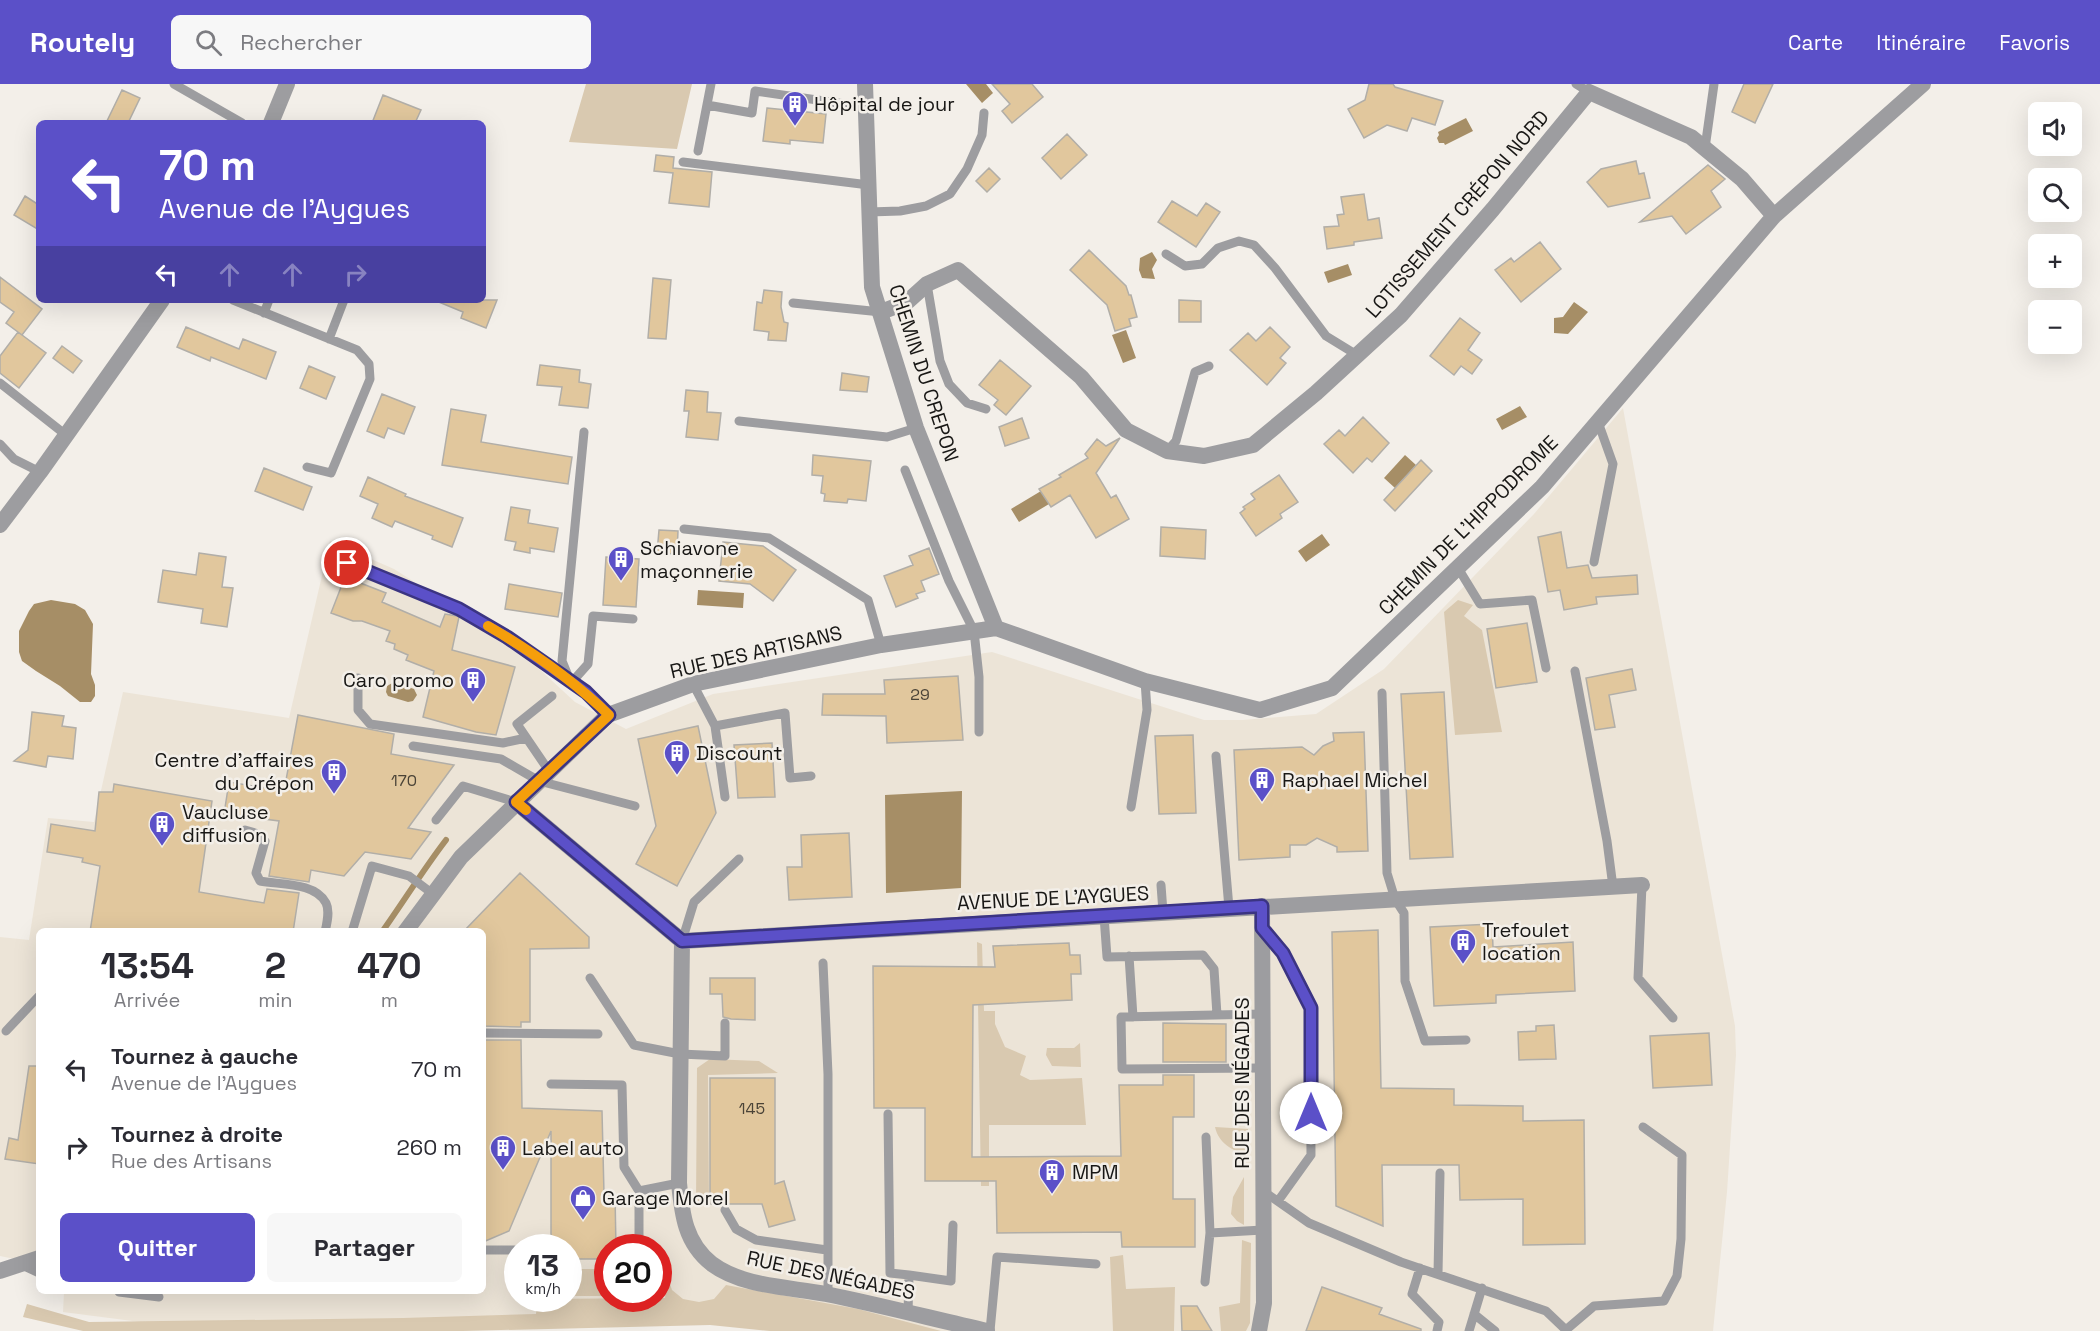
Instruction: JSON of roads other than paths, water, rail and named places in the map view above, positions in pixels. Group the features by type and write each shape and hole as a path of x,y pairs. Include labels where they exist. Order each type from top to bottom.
{"street":[{"path":"272,120 287,84"},
{"name":"CHEMIN DU CREPON","path":"865,84 872,287 916,428 996,628"},
{"name":"CHEMIN DE L'HIPPODROME","path":"996,628 1146,681 1260,710 1332,688 1542,487 1774,216 1923,84"},
{"name":"LOTISSEMENT CRÉPON NORD","path":"881,312 907,302 927,284 958,270 1081,376 1126,430 1167,451 1204,456 1253,445 1316,393 1401,315 1493,209 1583,88 1691,137 1742,179 1774,216"},
{"path":"0,525 159,303"},
{"name":"RUE DES ARTISANS","path":"408,928 461,857 609,715 693,684 881,645 996,628"},
{"path":"516,802 682,941"},
{"name":"AVENUE DE L'AYGUES","path":"682,941 1641,885"},
{"name":"RUE DES NÉGADES","path":"1259,1331 1264,1303 1262,906"},
{"name":"RUE DES NÉGADES","path":"682,941 679,1183 681,1210 686,1231 696,1248 713,1265 738,1277 989,1331"},
{"path":"0,1271 36,1259"}],"lane":[{"path":"174,84 237,120"},
{"path":"698,151 711,84"},
{"path":"1705,148 1714,84"},
{"path":"707,105 752,113 755,91 845,104"},
{"path":"869,212 900,211 926,206 950,194 967,170 982,135 984,113"},
{"path":"683,162 868,185"},
{"path":"1166,254 1185,266 1202,264 1218,248 1239,241 1254,245 1275,268 1326,336 1357,355"},
{"path":"927,284 940,361 949,384 968,403 986,409"},
{"path":"240,303 357,350 369,364 370,378 331,473 307,467"},
{"path":"264,313 268,303"},
{"path":"329,339 343,303"},
{"path":"793,303 881,312"},
{"path":"1167,451 1176,441 1195,372 1209,366"},
{"path":"0,383 66,435"},
{"path":"739,421 887,437 916,428"},
{"path":"1594,562 1613,464 1598,422"},
{"path":"571,682 562,661 584,432"},
{"path":"0,444 14,459 40,472"},
{"path":"905,470 950,581 974,631 979,677 979,732"},
{"path":"684,529 769,538 868,600 881,645"},
{"path":"347,563 459,609 507,637 586,692 609,715"},
{"path":"1458,568 1480,604 1532,600 1546,668"},
{"path":"571,682 588,664 593,616 633,619"},
{"path":"1575,671 1605,830 1613,887"},
{"path":"358,678 358,710 370,724 502,743 526,738"},
{"path":"1131,807 1147,711 1146,681"},
{"path":"693,684 715,726 726,797"},
{"path":"1382,693 1387,873 1395,899 1404,913 1405,981 1425,1041 1466,1040"},
{"path":"544,776 517,724 552,696"},
{"path":"715,726 785,713 790,778 811,776"},
{"path":"413,746 501,759 544,776 635,806"},
{"path":"1216,756 1229,908"},
{"path":"436,820 463,786 516,802"},
{"path":"245,830 255,833 265,841 256,873 260,880 314,890 327,904 326,928"},
{"path":"682,941 694,902 739,859"},
{"path":"353,928 372,866 408,876 433,894"},
{"path":"1161,885 1163,912"},
{"path":"1641,885 1638,978 1673,1018"},
{"path":"1104,916 1107,957 1203,955 1214,969 1218,1015"},
{"path":"1262,928 1283,953 1311,1008 1311,1155 1278,1202"},
{"path":"1129,956 1133,1017"},
{"path":"823,963 828,1074 828,1295"},
{"path":"590,978 634,1045 680,1054 725,1056 725,1023"},
{"path":"6,1031 36,999"},
{"path":"1262,1014 1121,1017 1122,1070 1262,1068"},
{"path":"486,1034 598,1034"},
{"path":"551,1084 622,1085 624,1167 639,1191 639,1234"},
{"path":"888,1114 890,1273 951,1281 953,1225"},
{"path":"1263,1191 1309,1223 1401,1262 1546,1311 1567,1330 1594,1306 1664,1301 1677,1276 1681,1239 1682,1155 1643,1127"},
{"path":"1205,1282 1210,1233 1206,1137"},
{"path":"1438,1274 1440,1173"},
{"path":"639,1191 679,1183"},
{"path":"725,1210 736,1229 756,1240 827,1250"},
{"path":"1210,1233 1263,1230"},
{"path":"486,1250 504,1250"},
{"path":"989,1331 997,1257 1096,1264"},
{"path":"21,1264 36,1272"},
{"path":"1420,1268 1412,1294 1439,1322 1437,1331"},
{"path":"908,1313 909,1275"},
{"path":"1469,1331 1482,1288"},
{"path":"135,1294 159,1297"},
{"path":"1474,1314 1495,1331"}],"waterway":[{"path":"385,928 446,840"}],"place":[{"name":"Hôpital de jour","path":"795,127"},
{"name":"Schiavone maçonnerie","path":"621,582"},
{"name":"Caro promo","path":"473,703"},
{"name":"Discount","path":"677,776"},
{"name":"Centre d'affaires du Crépon","path":"334,795"},
{"name":"Raphael Michel","path":"1262,803"},
{"name":"Vaucluse diffusion","path":"162,847"},
{"name":"Trefoulet location","path":"1463,965"},
{"name":"Label auto","path":"503,1171"},
{"name":"MPM","path":"1052,1195"},
{"name":"Garage Morel","path":"583,1221"}]}
